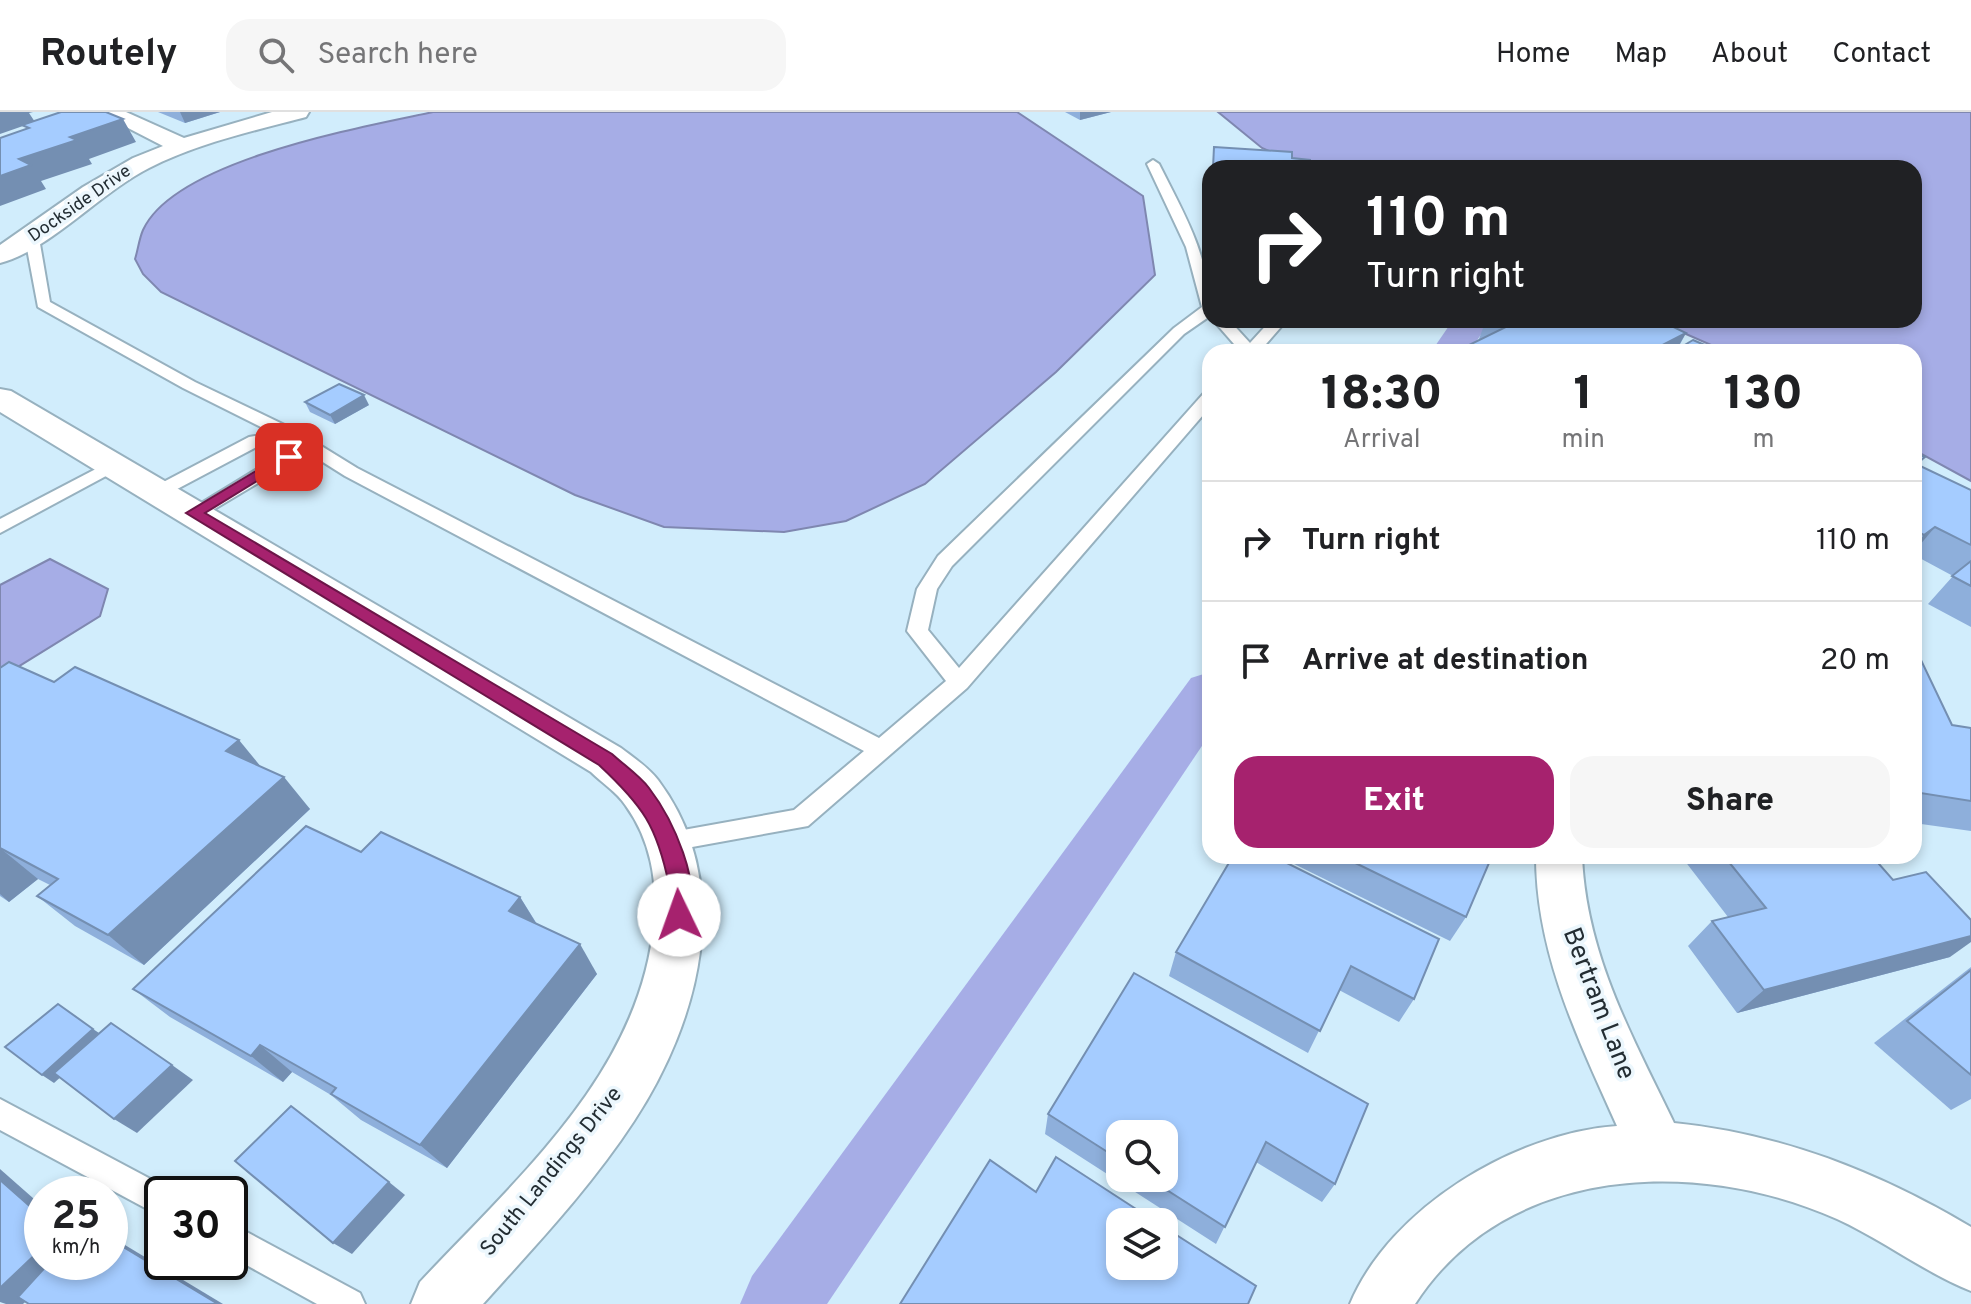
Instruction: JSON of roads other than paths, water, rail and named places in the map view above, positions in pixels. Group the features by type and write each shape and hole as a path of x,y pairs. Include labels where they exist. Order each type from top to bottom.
{"street":[{"path":"108,112 182,146"},
{"name":"Dockside Drive","path":"0,255 32,238 92,192 141,163 182,146 298,112"},
{"name":"South Landings Drive","path":"0,398 606,760 642,792 670,841 681,894 675,958 658,1022 617,1099 552,1179 442,1304"},
{"name":"Bertram Lane","path":"1558,864 1567,930 1575,954 1656,1147"},
{"path":"1381,1304 1440,1228 1514,1180 1585,1156 1656,1147 1739,1157 1837,1189 1971,1261"}],"lane":[{"path":"1153,164 1193,247 1202,279"},
{"path":"32,238 43,304 189,385 291,435 351,472 880,749"},
{"path":"1193,247 1202,247"},
{"path":"959,682 917,631 927,589 945,561 1179,331 1202,314"},
{"path":"1228,328 1243,344"},
{"path":"1257,344 1272,328"},
{"path":"670,841 800,819 959,682 1202,406"},
{"path":"176,503 289,457 291,435"},
{"path":"176,503 255,441 291,435"},
{"path":"0,527 113,465"},
{"path":"0,1114 144,1192"},
{"path":"248,1249 349,1304"}],"water":[{"path":"433,112 1017,112 1143,196 1155,275 1056,372 925,484 846,521 784,532 664,527 575,495 161,292 143,274 135,259 143,230 162,205 192,184 274,150"},
{"path":"1218,112 1971,112 1971,481 1922,454 1922,344 1709,344 1672,328 1922,328 1922,160 1290,160 1262,148"},
{"path":"50,559 108,589 100,616 0,678 0,585"}],"waterway":[{"path":"1456,344 1466,328"},
{"path":"780,1304 1202,703"}]}
